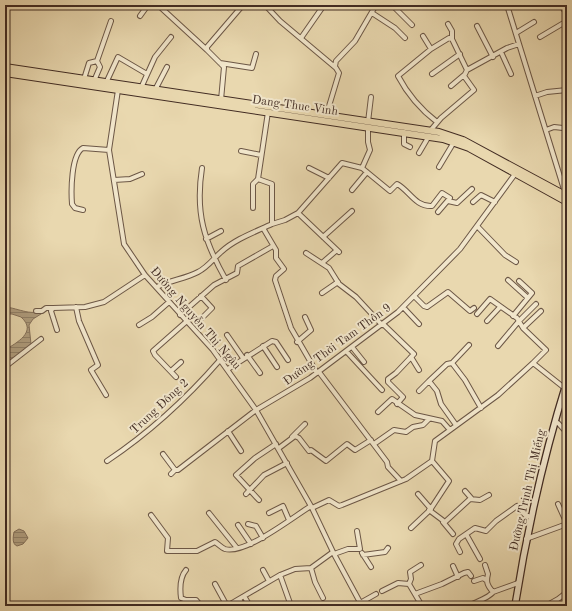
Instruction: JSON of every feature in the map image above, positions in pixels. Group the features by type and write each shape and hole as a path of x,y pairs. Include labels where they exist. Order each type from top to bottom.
{"main road":[{"name":"Dang Thuc Vinh","path":"5,67 84,79 118,87 141,88 326,116 404,132 430,133 454,142 515,174 567,198"},
{"name":"Dang Thuc Vinh","path":"5,73 118,87 268,112 368,124 430,133 463,140 567,198"},
{"name":"Đường Trịnh Thị Miếng","path":"515,606 531,517 554,423 566,389 567,381"}],"street":[{"path":"140,16 148,5"},
{"path":"158,5 224,67 221,100"},
{"path":"207,50 211,40 242,5"},
{"path":"265,5 280,21 335,66 339,73 326,116"},
{"path":"301,38 324,5"},
{"path":"335,66 336,61 355,41 376,5"},
{"path":"392,5 412,25"},
{"path":"507,5 567,198"},
{"path":"561,5 567,15"},
{"path":"372,13 394,28 405,38"},
{"path":"94,81 100,67 97,61 111,21"},
{"path":"540,37 567,21"},
{"path":"516,33 534,22"},
{"path":"448,24 452,31 452,39 467,70"},
{"path":"477,26 493,57"},
{"path":"423,36 432,49"},
{"path":"141,88 155,57 171,37"},
{"path":"437,122 422,111 398,76 432,49 449,38 452,39"},
{"path":"451,86 464,75 467,70 500,52 519,44"},
{"path":"500,52 511,74"},
{"path":"220,63 252,68 256,54"},
{"path":"432,74 460,54"},
{"path":"106,83 118,57 147,74"},
{"path":"84,79 90,62 97,61"},
{"path":"155,90 166,67"},
{"path":"419,153 437,122 474,90 464,75"},
{"name":"Đường Nguyễn Thị Ngâu","path":"118,87 109,150 124,244 145,275 228,369 256,410 278,446 311,507 333,553 361,605"},
{"path":"535,96 547,92 567,90"},
{"path":"362,168 370,150 368,142 368,124 371,98"},
{"path":"253,208 253,184 258,179 268,112"},
{"path":"546,130 554,127 563,128"},
{"path":"404,132 404,144 410,146"},
{"path":"439,167 454,142"},
{"path":"83,210 75,208 72,204 75,161 77,153 83,148 109,150"},
{"path":"240,151 261,155"},
{"path":"157,287 198,272 215,260 220,252 230,246 262,228 285,220 298,213 342,163 362,168 390,191 397,184 414,200 426,205 432,206 442,193 450,198 438,212"},
{"path":"202,168 200,181 202,224 206,239 226,280"},
{"path":"309,168 329,178"},
{"path":"352,190 367,172"},
{"path":"114,180 130,179 142,174"},
{"name":"Đường Thời Tam Thôn 9","path":"171,474 256,410 318,372 383,325 403,307 460,249 515,174"},
{"path":"258,179 272,184 272,224"},
{"path":"448,201 457,203 472,189"},
{"path":"473,202 481,195 494,202"},
{"path":"323,237 352,211"},
{"path":"298,213 338,251 322,263"},
{"path":"477,226 505,254 516,262"},
{"path":"262,228 276,250 277,260 285,270 276,276 275,280 290,328 297,342 387,462 388,467 401,481"},
{"path":"206,239 221,231"},
{"path":"180,315 214,285 237,273 238,266 273,246"},
{"path":"306,253 329,268 338,282 356,297 414,354 388,379 388,382 404,397 397,404"},
{"path":"36,311 42,311 46,308 89,306 104,302 145,275"},
{"path":"508,280 528,298"},
{"path":"513,316 532,293 519,281"},
{"path":"322,293 338,282"},
{"path":"414,296 428,308 448,292 470,311 474,308"},
{"path":"201,296 212,308 202,318"},
{"path":"151,515 168,538 167,551 197,551 215,542 225,549 237,548 251,544 263,538 311,507 329,500 337,505 342,505 401,481 432,461 435,441 498,395 533,364 546,350 523,328 519,321 490,299 477,314"},
{"path":"139,325 152,317 169,302"},
{"path":"498,346 519,321 536,304"},
{"path":"76,307 79,321 98,366 91,370 106,395"},
{"path":"403,307 419,324"},
{"path":"487,321 500,307"},
{"path":"53,308 51,311 57,330"},
{"path":"523,328 541,311"},
{"path":"297,342 311,330 305,317"},
{"path":"176,377 153,351 187,321"},
{"path":"228,335 260,373"},
{"path":"5,367 41,339"},
{"path":"228,369 245,356 272,341 276,342 288,360"},
{"path":"419,391 429,380 447,364 452,362 469,345"},
{"path":"263,346 277,367"},
{"path":"352,347 364,362"},
{"path":"346,351 382,390"},
{"path":"411,357 419,370"},
{"name":"Trung Đông 2","path":"107,461 148,431 190,392 220,360"},
{"path":"171,371 181,362"},
{"path":"452,362 465,380 481,408"},
{"path":"533,364 566,389"},
{"path":"429,380 437,391 441,404 456,426"},
{"path":"378,412 392,399 397,404 415,415 442,421 450,430"},
{"path":"291,438 294,436 299,438 309,451 311,450 326,461 347,444 355,450 394,430 408,431 412,428 423,425 429,419"},
{"path":"554,423 558,423 567,434"},
{"path":"259,500 236,475 255,458 291,438 305,424"},
{"path":"228,431 241,451"},
{"path":"163,454 175,470"},
{"path":"411,528 430,510 449,481 432,461"},
{"path":"246,494 264,475 287,463"},
{"path":"465,491 472,499 480,500 489,495"},
{"path":"418,494 430,510 453,534"},
{"path":"443,522 445,522 472,499"},
{"path":"526,540 567,524 558,504"},
{"path":"269,513 283,506 289,520"},
{"path":"460,552 457,543 466,534 475,528 486,531 517,506 525,515 531,517"},
{"path":"209,513 237,548"},
{"path":"238,524 251,544"},
{"path":"248,524 256,526 263,538"},
{"path":"357,531 360,549 371,568"},
{"path":"466,534 480,559"},
{"path":"363,555 385,552 388,548"},
{"path":"215,584 227,606 280,575 295,569 311,568 333,553 348,549 360,549"},
{"path":"421,565 410,573 411,579 409,584 422,606"},
{"path":"485,565 488,574 486,580"},
{"path":"453,566 458,577"},
{"path":"311,568 315,582 323,598"},
{"path":"186,570 183,574 181,582 181,598 186,600 196,600 201,606"},
{"path":"263,570 269,581"},
{"path":"415,594 468,572 471,576"},
{"path":"280,575 291,606"},
{"path":"474,581 483,578 486,580 493,592"},
{"path":"382,591 398,583 409,584"},
{"path":"467,606 478,600 486,598 493,592 518,583"},
{"path":"532,606 549,604 558,600 567,592"},
{"path":"361,605 376,594"},
{"path":"244,596 250,606"},
{"path":"239,599 243,606"}],"shaded area":[{"path":"5,307 26,312 41,311 46,308 49,309 33,319 29,325 31,344 29,349 23,351 5,364 5,350 24,336 27,328 26,322 21,317 12,314 5,314"},
{"path":"19,529 24,531 28,538 23,544 17,546 15,545 13,536 14,532"}]}
